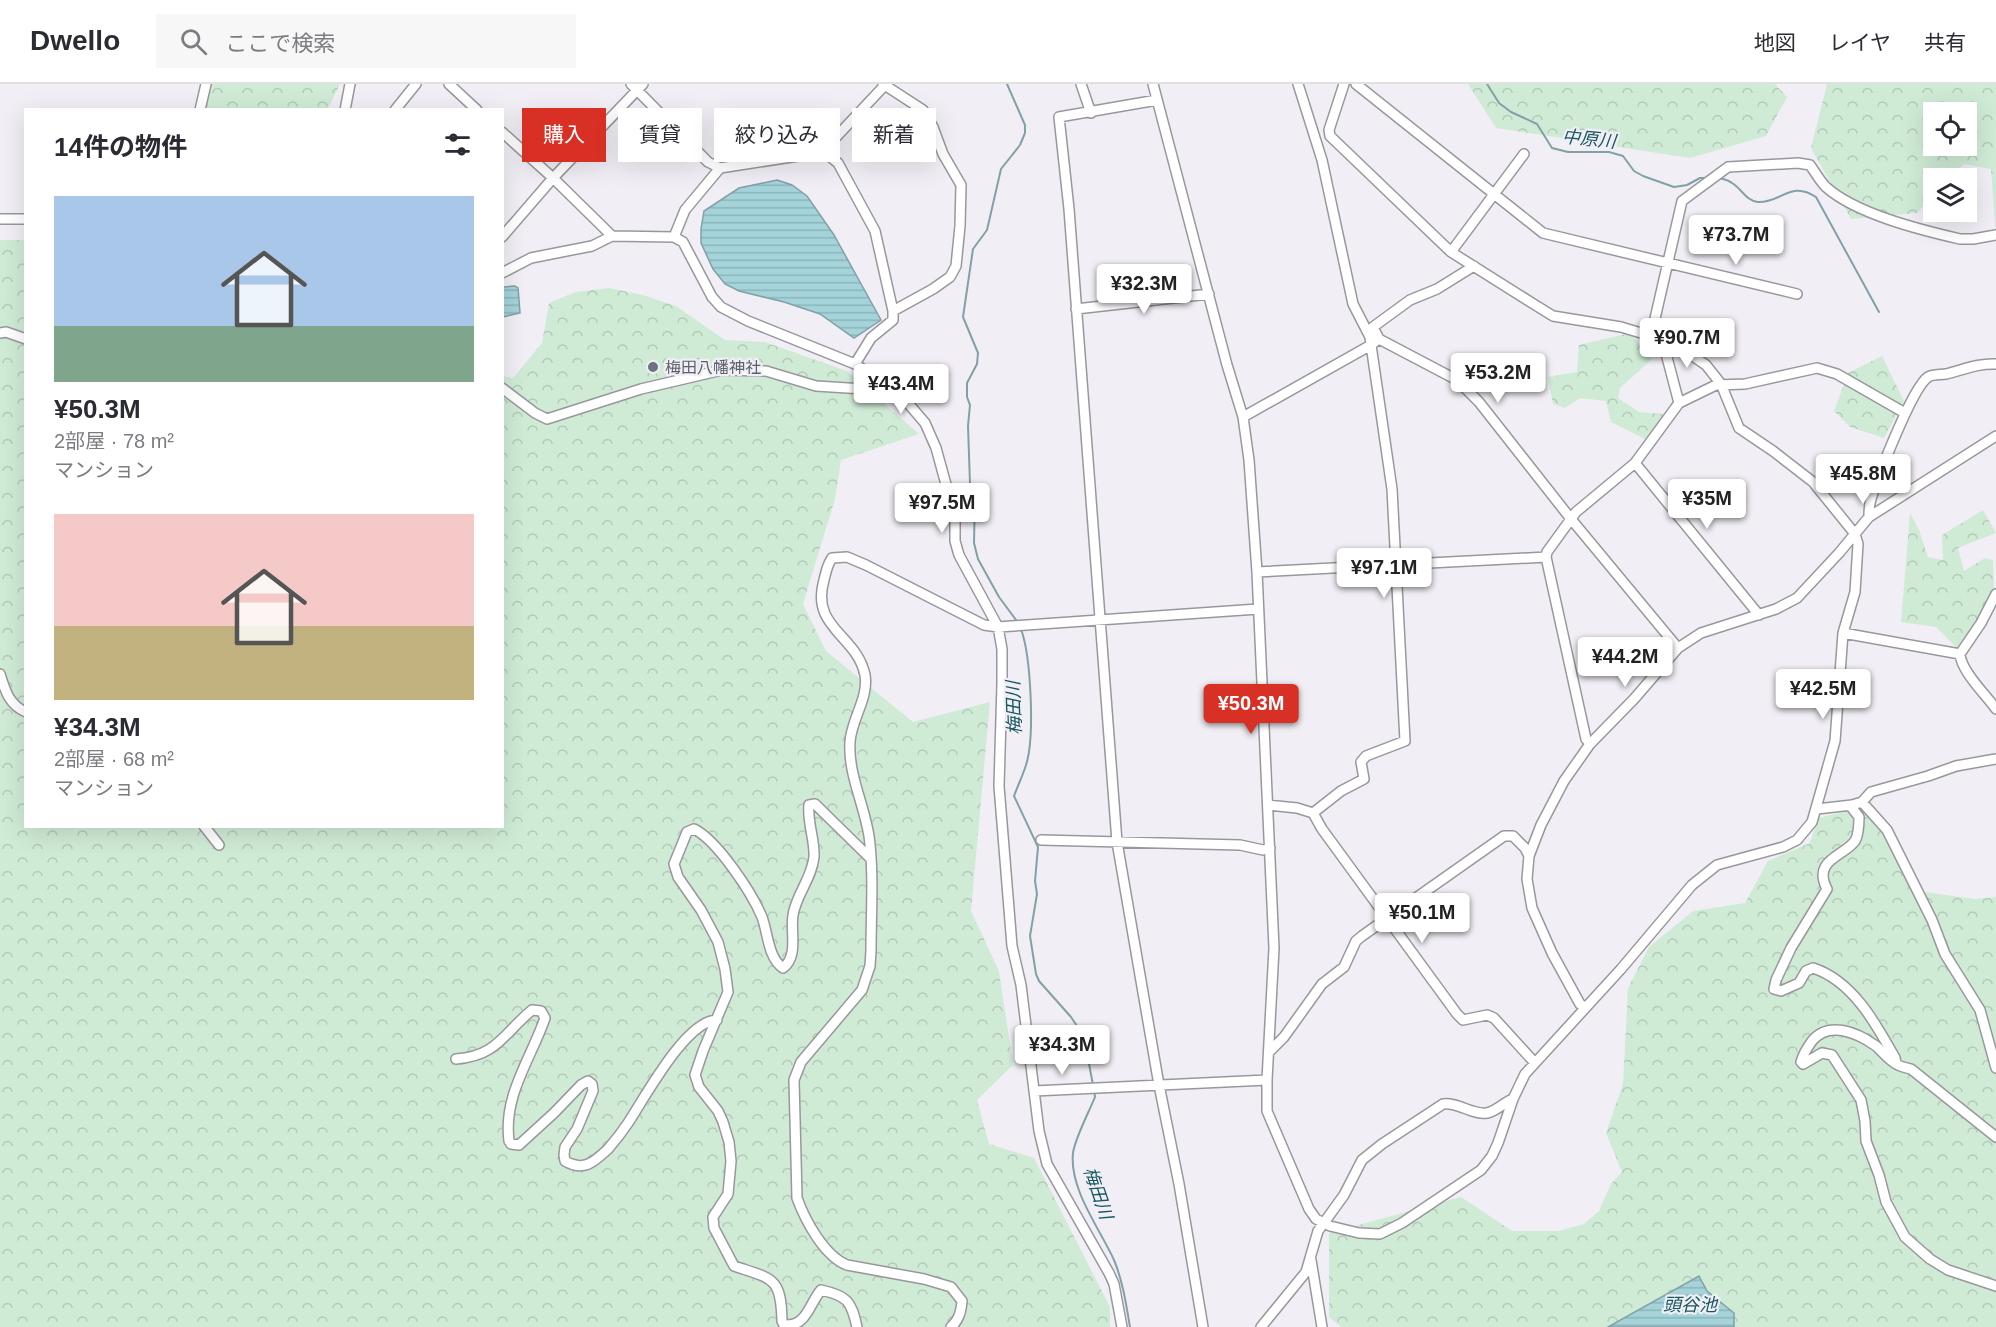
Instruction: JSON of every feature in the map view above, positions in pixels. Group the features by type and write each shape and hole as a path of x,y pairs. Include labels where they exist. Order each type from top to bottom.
{"street":[{"path":"201,108 207,84"},
{"path":"345,108 350,84"},
{"path":"397,108 416,84"},
{"path":"449,84 475,108"},
{"path":"840,133 885,84 923,110 933,127 943,154 962,185 956,266 950,277 893,311"},
{"path":"1081,84 1091,113"},
{"path":"1153,84 1243,417 1249,460 1257,572 1274,948 1266,1080 1267,1111 1309,1209 1316,1220 1359,1233 1380,1234 1412,1217 1481,1170 1492,1156 1498,1143 1525,1074 1621,969 1692,885 1717,865 1783,847 1797,840 1812,822 1835,741 1843,633 1855,592 1858,544 1855,534 1814,482 1739,428 1721,384 1706,366 1684,350 1651,336 1621,327 1553,316 1450,252 1334,141 1329,130 1344,84"},
{"path":"1298,84 1320,150 1353,304 1370,337 1375,342 1458,380 1479,402 1678,648"},
{"path":"1356,84 1543,234 1797,294"},
{"path":"504,235 637,86 708,162 720,168 759,162"},
{"path":"1157,100 1059,117 1101,619 1117,842 1203,1327"},
{"path":"504,134 612,236"},
{"path":"1320,150 1334,141"},
{"path":"1450,252 1524,154"},
{"path":"837,162 875,231 893,311 893,320 871,338 855,364"},
{"path":"1651,336 1682,201 1728,167 1798,163 1810,165 1825,186 1839,197 1877,215 1934,233 1960,238 1973,239 1996,235"},
{"path":"674,237 685,210 720,168"},
{"path":"0,219 24,219"},
{"path":"504,272 531,258 592,246 612,236 674,237 683,242 712,297 721,307 748,321 855,364 895,391 918,414 934,442 955,517 955,541 959,555 999,627 1002,649 999,786 1012,946 1021,985 1039,1131 1047,1164 1097,1249 1114,1284 1122,1327"},
{"path":"1313,813 1341,791 1364,778 1361,762 1366,756 1405,741 1392,489 1373,327 1410,300 1437,289 1474,266"},
{"path":"1076,309 1209,294"},
{"path":"0,333 6,332 24,338"},
{"path":"1243,417 1375,342"},
{"path":"1663,342 1679,403"},
{"path":"1869,517 1870,501 1905,413 1921,384 1930,376 1976,365 1996,364"},
{"path":"1590,744 1586,739 1546,557 1547,552 1576,512 1635,463 1679,403 1721,384 1745,384 1816,368 1837,374 1905,413"},
{"path":"504,389 548,419 641,389 722,370 766,371 816,386 895,391"},
{"path":"1585,1007 1580,1004 1551,953 1532,908 1527,879 1529,856 1541,825 1564,781 1590,744 1634,699 1678,648 1701,633 1776,609 1797,598 1869,517 1996,436"},
{"path":"1635,463 1759,615"},
{"path":"951,1327 959,1316 962,1301 951,1287 839,1262 821,1243 797,1198 794,1080 801,1062 862,990 870,966 871,951 869,837 852,768 850,740 866,682 865,674 850,646 823,613 820,602 821,593 829,563 832,558 847,557 984,625 999,627 1258,609"},
{"path":"1257,572 1546,557"},
{"path":"1996,594 1981,623 1960,654 1966,670 1996,709"},
{"path":"1843,633 1960,654"},
{"path":"0,674 7,695 16,708 24,711"},
{"path":"1817,809 1852,805 1862,802 1871,792 1956,766 1996,759"},
{"path":"1862,802 1887,830 1932,920 1945,954 1980,1010 1996,1068"},
{"path":"857,1327 853,1308 844,1296 821,1290 801,1321 791,1326 784,1325 777,1286 768,1277 734,1266 714,1228 713,1217 728,1194 731,1161 729,1142 721,1117 699,1087 695,1075 728,992 718,942 701,910 678,877 674,864 687,832 694,829 702,833 718,850 747,889 762,917 774,958 783,968 788,963 793,946 793,915 806,885 814,857 809,805 816,804 869,857"},
{"path":"1852,805 1859,817 1859,829 1855,841 1835,856 1825,868 1823,877 1827,890 1791,948 1774,989 1781,991 1799,983 1806,971 1813,968 1834,978 1872,1016 1896,1064"},
{"path":"1268,806 1297,808 1313,813 1322,829 1457,1014 1463,1020 1487,1015 1494,1018 1534,1062"},
{"path":"206,828 219,845"},
{"path":"1269,1052 1284,1037 1322,984 1344,967 1356,941 1504,837 1513,836 1525,848 1529,856"},
{"path":"1041,840 1240,845 1263,850 1270,848"},
{"path":"456,1059 481,1055 498,1044 532,1010 541,1011 545,1018 543,1025 520,1074 509,1107 509,1141 511,1144 519,1145 581,1085 588,1081 592,1084 593,1091 577,1129 565,1147 564,1155 566,1161 574,1166 583,1167 596,1160 608,1149 628,1123 676,1049 698,1029 712,1020 717,1020"},
{"path":"1996,1137 1911,1069 1896,1064 1864,1038 1831,1029 1817,1035 1804,1053 1802,1062 1805,1063 1822,1053 1832,1056 1861,1100 1866,1141 1886,1202 1910,1243 1948,1270 1996,1286"},
{"path":"1034,1091 1266,1080"},
{"path":"1261,1327 1306,1272 1315,1238 1344,1195 1362,1160 1438,1106 1450,1103 1488,1113 1496,1110 1505,1101 1514,1099"},
{"path":"1311,1260 1322,1327"}],"green space":[{"path":"204,84 340,84 328,108 194,108 198,94"},
{"path":"1468,84 1775,84 1787,97 1766,136 1690,158 1496,128"},
{"path":"1827,84 1996,84 1996,239 1991,169 1964,164 1960,168 1923,168 1923,206 1917,213 1851,219 1811,148"},
{"path":"0,240 24,240 24,828 504,828 504,376 513,378 542,343 549,303 576,292 609,288 643,295 676,306 725,340 765,342 847,371 919,434 841,460 835,499 803,604 826,651 913,722 990,702 971,911 999,971 1013,1065 977,1100 989,1144 1034,1158 1110,1307 1110,1327 0,1327"},
{"path":"1630,333 1652,359 1620,388 1618,398 1639,412 1663,414 1657,427 1645,439 1611,422 1606,401 1580,398 1565,408 1553,404 1548,377 1577,372 1579,345"},
{"path":"1882,356 1904,401 1884,438 1850,427 1834,411 1848,373"},
{"path":"1983,510 1996,533 1958,548 1964,571 1985,558 1993,560 1994,588 1983,614 1958,649 1936,627 1901,622 1910,513 1919,530 1928,557 1943,560 1942,535"},
{"path":"1862,808 1877,815 1918,891 1975,899 1996,897 1996,1327 1341,1327 1329,1317 1329,1233 1461,1197 1512,1231 1559,1231 1584,1224 1599,1211 1611,1184 1622,1172 1606,1133 1623,1084 1628,988 1649,947 1693,911 1745,903 1768,861 1810,843 1818,818"}],"water":[{"path":"777,180 792,185 807,196 834,235 881,320 854,338 820,314 739,291 725,284 713,269 701,243 704,211 739,188"},
{"path":"504,287 518,288 520,313 504,317"},
{"name":"頭谷池","path":"1699,1276 1707,1291 1734,1313 1734,1327 1608,1327"}],"waterway":[{"name":"梅田川","path":"1007,84 1025,125 1025,133 1020,145 1001,169 987,230 973,249 963,317 978,353 977,364 967,383 967,397 970,405 968,426 970,484 975,495 974,543 978,559 999,597 1019,624"},
{"name":"中原川","path":"1487,84 1499,103 1511,112 1537,124 1552,148 1568,152 1609,152 1623,156 1634,171 1674,187 1687,185 1700,178 1707,178"},
{"name":"中原川","path":"1719,178 1731,182 1747,197 1758,202 1774,199 1793,191 1807,192 1816,197 1879,312"},
{"name":"梅田川","path":"1021,629 1027,658 1031,717 1029,752 1014,796 1038,847 1035,881 1037,894 1030,936 1039,981 1071,1017 1081,1032 1093,1085"},
{"name":"梅田川","path":"1094,1090 1095,1097 1074,1147 1073,1167 1081,1195 1117,1268 1130,1327"}],"place":[{"name":"梅田八幡神社","path":"653,367"}]}
